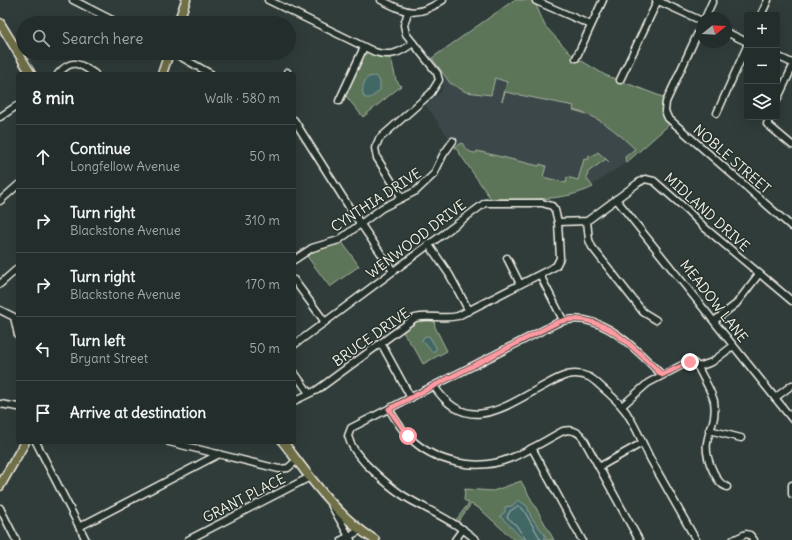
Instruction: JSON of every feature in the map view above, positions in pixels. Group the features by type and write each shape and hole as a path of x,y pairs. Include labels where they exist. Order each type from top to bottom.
{"main road":[{"path":"180,16 186,0"},
{"path":"0,23 16,49"},
{"path":"22,60 30,72"},
{"path":"163,72 166,60"},
{"path":"0,486 24,444"},
{"path":"285,444 329,500 361,530 375,540"}],"street":[{"path":"73,0 104,16"},
{"path":"268,0 375,52 389,55 400,52 413,43"},
{"path":"381,0 408,12 431,9 443,0"},
{"path":"576,58 603,0"},
{"path":"620,80 657,0 696,20"},
{"path":"708,12 713,0"},
{"path":"762,12 768,0"},
{"path":"536,1 591,25"},
{"path":"402,198 377,158 375,148 378,139 432,93 439,80 437,73 406,34 404,28 408,12"},
{"path":"732,35 744,41"},
{"name":"NOBLE STREET","path":"696,36 666,102 666,115 674,126 792,227"},
{"path":"338,101 364,47"},
{"path":"716,113 746,48"},
{"path":"780,57 792,63"},
{"path":"181,60 207,72"},
{"path":"60,72 65,66 73,63 82,65 92,72"},
{"path":"780,94 792,68"},
{"path":"0,117 16,106"},
{"path":"769,120 767,124 792,145"},
{"path":"296,124 393,271"},
{"path":"296,132 299,129"},
{"name":"CYNTHIA DRIVE","path":"296,259 312,248 338,241 382,208 416,191 430,179 437,170 446,149 453,141"},
{"name":"MIDLAND DRIVE","path":"587,221 645,179 654,181 705,228 792,300"},
{"path":"0,201 16,188"},
{"name":"MEADOW LANE","path":"616,199 792,420"},
{"name":"WENWOOD DRIVE","path":"296,344 476,209 490,202 548,204 555,210 558,222"},
{"path":"558,222 587,221 589,240 592,247 643,312 656,320"},
{"name":"BRUCE DRIVE","path":"296,401 317,390 415,318 427,316 453,318 540,275 559,263 558,222"},
{"path":"429,245 450,274 469,311"},
{"path":"507,258 520,284"},
{"path":"0,284 16,270"},
{"path":"714,321 736,304 759,274"},
{"path":"540,275 563,320"},
{"path":"296,283 325,322"},
{"path":"0,310 14,317 16,326"},
{"path":"476,540 463,529 441,515 395,490 378,476 356,453 348,436 351,428 563,320 571,318 584,319 616,334 662,375"},
{"path":"381,343 411,398"},
{"path":"698,367 712,362 733,346"},
{"path":"622,406 640,388 662,375 690,362 694,363 698,367 714,402 714,412 706,442 707,458 718,480 727,487"},
{"path":"434,386 446,402 455,409 469,414 482,414 499,409 563,376 579,374 596,382 622,406 631,419 642,444 696,540"},
{"path":"296,375 309,393"},
{"path":"775,398 792,385"},
{"path":"0,404 16,407"},
{"path":"389,409 403,430 415,442 431,453 448,460 471,464 486,464 511,458 563,431 575,431 583,438 639,540"},
{"path":"709,430 741,438"},
{"path":"37,444 86,540"},
{"path":"177,444 279,469 288,468 297,460"},
{"path":"599,467 642,444"},
{"path":"532,448 582,540"},
{"path":"79,527 219,454"},
{"name":"GRANT PLACE","path":"188,540 310,477"},
{"path":"792,485 792,494"},
{"path":"329,500 350,538"},
{"path":"0,508 16,540"},
{"path":"455,540 463,529"},
{"path":"342,540 350,538 361,530"},
{"path":"733,540 745,534 750,535 754,540"}],"shaded area":[{"path":"514,0 534,0 545,26 572,55 605,75 620,80 646,146 626,163 582,192 543,200 491,199 425,104 441,92 445,77 432,58"}],"green space":[{"path":"514,0 534,0 545,26 572,55 605,75 668,99 665,105 671,123 626,163 625,157 635,149 607,125 591,116 573,110 574,106 505,92 502,101 507,82 495,78 491,95 466,92 450,83 432,58"},
{"path":"366,51 382,57 391,58 396,80 401,86 363,117 345,95"},
{"path":"462,143 466,149 471,152 476,153 477,151 539,166 540,164 546,166 543,177 566,183 567,177 578,180 584,159 588,160 589,155 592,156 598,152 606,159 588,172 587,179 593,187 581,192 543,199 491,199 455,147"},
{"path":"342,242 359,266 330,287 306,255 315,250"},
{"path":"434,319 435,327 447,351 423,364 402,331 417,321"},
{"path":"521,481 554,540 514,540 480,509 471,504 458,522 456,520 469,503 464,500 465,489 493,491"}],"water":[{"path":"375,76 380,81 380,90 370,98 366,98 363,94 363,86 368,77"},
{"path":"425,336 429,336 436,347 436,350 432,352 422,340"},
{"path":"518,500 527,506 531,517 545,535 545,540 523,540 500,516 505,512 505,507 512,506"}],"route":[{"path":"408,436 389,409 563,320 580,318 616,334 631,345 662,375 690,362"}]}
